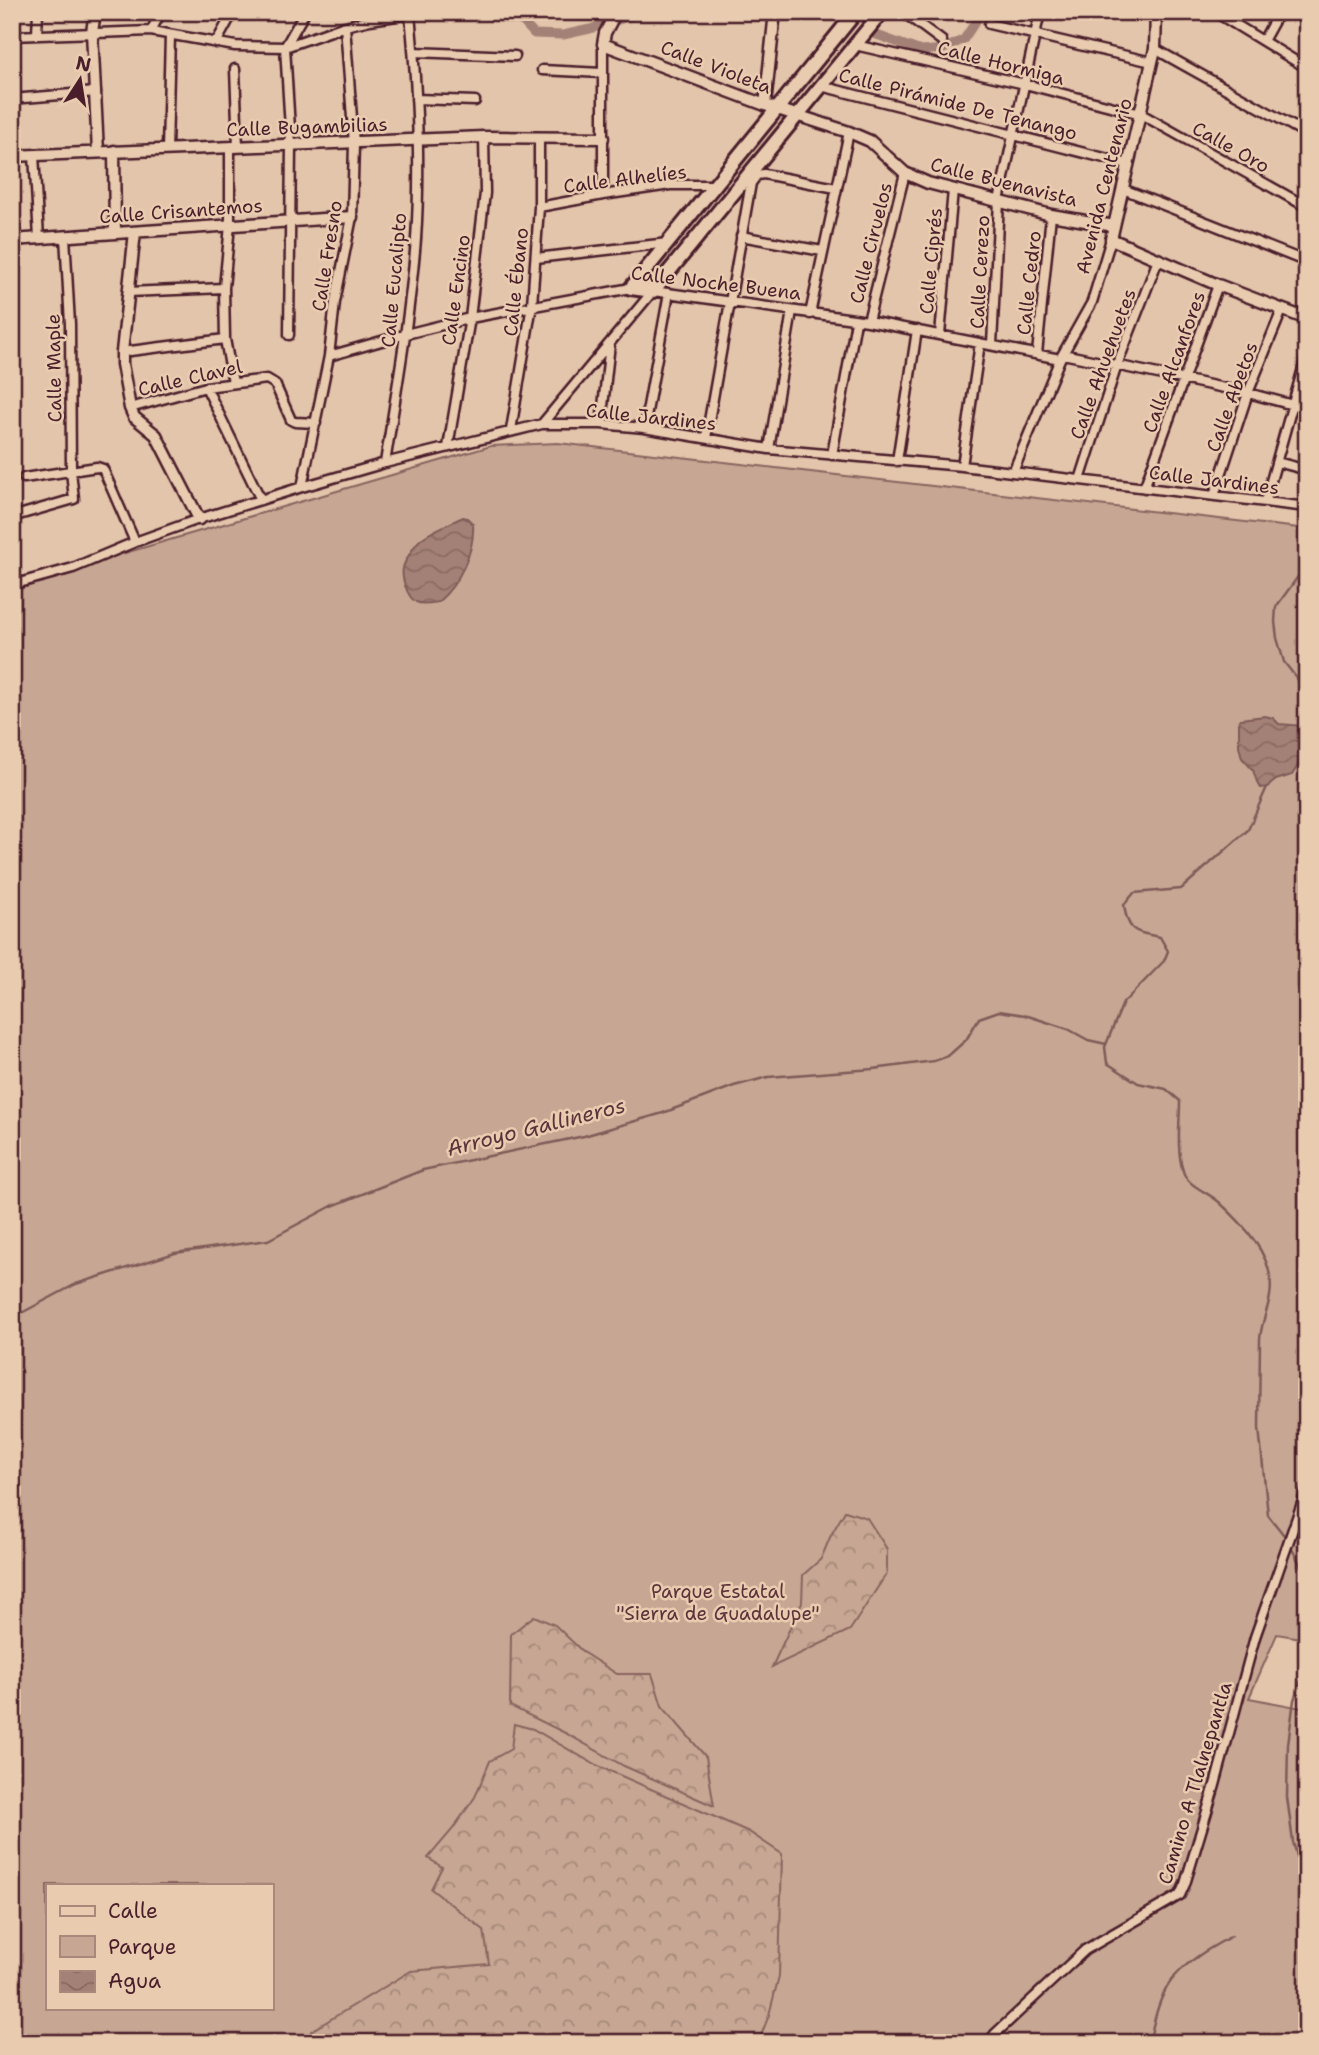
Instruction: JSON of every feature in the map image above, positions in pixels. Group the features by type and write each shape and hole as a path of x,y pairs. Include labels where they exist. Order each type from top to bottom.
{"main road":[{"path":"631,288 715,186 771,107 856,12"},
{"path":"653,291 882,12"},
{"name":"Calle Noche Buena","path":"631,288 653,291"}],"street":[{"path":"37,34 38,12"},
{"path":"95,12 92,32 98,152"},
{"path":"151,31 161,12"},
{"path":"216,43 233,12"},
{"path":"289,335 291,145 285,47 305,12"},
{"path":"771,107 775,12"},
{"path":"903,12 942,41"},
{"name":"Calle Cerezo","path":"992,345 999,201 1041,12"},
{"name":"Avenida Centenario","path":"1013,472 1062,357 1092,302 1111,239 1155,49 1156,12"},
{"path":"1263,41 1279,12"},
{"path":"1218,13 1307,68"},
{"path":"12,36 151,31 235,46 285,47 372,16 410,14"},
{"name":"Calle Eucalipto","path":"385,463 406,334 416,238 418,140 410,14"},
{"path":"603,195 604,38 616,14"},
{"path":"989,24 1152,62"},
{"name":"Calle Fresno","path":"302,487 329,356 335,302 352,217 354,144 345,26"},
{"path":"167,150 170,35"},
{"name":"Calle Violeta","path":"604,38 771,107"},
{"name":"Calle Hormiga","path":"855,45 1140,114"},
{"path":"1155,49 1307,134"},
{"path":"414,52 515,56"},
{"path":"233,383 225,339 224,288 234,147 235,69"},
{"path":"541,70 602,73"},
{"name":"Calle Pirámide De Tenango","path":"821,86 1128,164"},
{"path":"12,99 96,92"},
{"path":"416,99 475,101"},
{"name":"Calle Buenavista","path":"771,107 870,141 905,173 953,190 1051,215 1114,226"},
{"name":"Calle Oro","path":"1140,114 1307,207"},
{"path":"810,314 849,132"},
{"name":"Calle Bugambilias","path":"12,156 485,137 603,138"},
{"name":"Calle Encino","path":"447,447 470,318 485,193 485,137"},
{"name":"Calle Ébano","path":"511,430 536,258 539,137"},
{"path":"114,151 115,233"},
{"path":"34,155 39,238"},
{"name":"Calle Ciruelos","path":"868,321 905,173"},
{"path":"706,438 751,183 757,175 764,174 836,188"},
{"name":"Calle Alhelíes","path":"539,207 670,185 715,186"},
{"path":"1123,189 1307,262"},
{"name":"Calle Ciprés","path":"940,335 953,190"},
{"name":"Calle Cedro","path":"1037,354 1051,215"},
{"name":"Calle Crisantemos","path":"12,240 352,217"},
{"path":"135,232 122,352 130,408 134,417 156,435 199,519"},
{"name":"Calle Maple","path":"12,517 74,499 65,236"},
{"path":"740,236 822,251"},
{"path":"1111,239 1218,285 1307,319"},
{"path":"536,258 668,243"},
{"name":"Calle Ahuehuetes","path":"1080,480 1117,365 1158,260"},
{"name":"Calle Alcanfores","path":"1144,488 1218,285"},
{"path":"128,292 224,288"},
{"name":"Calle Noche Buena","path":"329,356 470,318 631,288"},
{"path":"542,424 653,291"},
{"name":"Calle Noche Buena","path":"653,291 868,321 1037,354 1117,365 1293,405"},
{"path":"644,428 669,293"},
{"name":"Calle Abetos","path":"1214,496 1248,393 1282,310"},
{"path":"769,449 792,311"},
{"name":"Calle Ciruelos","path":"832,455 856,321"},
{"name":"Calle Ciprés","path":"897,461 917,330"},
{"path":"122,352 225,339"},
{"name":"Calle Cerezo","path":"962,466 980,343"},
{"path":"601,425 610,344"},
{"path":"1265,502 1307,354"},
{"name":"Calle Clavel","path":"130,408 205,387 267,379 272,380 291,420 316,423"},
{"path":"205,387 261,500"},
{"name":"Calle Jardines","path":"12,585 74,568 199,519 302,487 385,463 542,424 644,428 769,449 962,466 1307,507"},
{"path":"1277,462 1307,470"},
{"path":"24,478 97,467 103,469 135,542"},
{"name":"Camino A Tlalnepantla","path":"988,2043 1014,2015 1085,1950 1180,1895 1215,1785 1255,1637 1307,1489"}],"green space":[{"name":"Parque Estatal \"Sierra de Guadalupe\"","path":"558,443 1307,529 1307,1535 1302,1546 1307,1547 1307,1639 1277,1634 1249,1698 1307,1709 1307,2043 12,2043 12,586 491,446"},
{"path":"845,1511 867,1518 887,1549 887,1573 850,1630 772,1667 802,1602 803,1575 821,1559"},
{"path":"534,1616 555,1625 584,1653 617,1674 652,1674 662,1706 706,1757 714,1806 624,1766 510,1706 511,1634"},
{"path":"514,1724 533,1729 594,1764 749,1832 782,1854 779,1976 769,2015 758,2043 318,2043 311,2031 411,1971 489,1964 484,1930 431,1889 442,1867 428,1858 475,1797 490,1761 511,1749"}],"water":[{"path":"463,517 473,524 471,546 464,567 452,587 438,602 416,602 407,591 403,576 408,557 424,537"},
{"path":"1265,716 1273,718 1279,724 1304,726 1307,736 1299,764 1292,775 1261,788 1253,770 1242,758 1239,722 1240,719"}],"waterway":[{"path":"481,12 522,21 534,34 563,35 644,12"},
{"path":"822,12 834,15"},
{"path":"874,34 921,51 944,49 964,39 982,12"},
{"path":"1307,564 1276,607 1275,622 1284,662 1298,680 1307,711"},
{"path":"1301,727 1307,714"},
{"path":"1267,787 1248,830 1181,889 1134,893 1124,905 1128,921 1134,930 1160,937 1168,951 1164,961 1123,1003 1105,1047 1107,1063 1138,1083 1166,1089 1180,1101 1180,1154 1185,1176 1235,1217 1263,1255 1271,1285 1260,1339 1259,1428 1268,1515 1287,1539"},
{"name":"Arroyo Gallineros","path":"12,1318 76,1284 175,1253 268,1240 332,1206 423,1170 584,1136 663,1113 734,1086 768,1077 873,1069 934,1061 948,1056 966,1040 979,1018 999,1011 1025,1015 1068,1029 1088,1040 1106,1044"},
{"path":"1290,1545 1307,1578"},
{"path":"1307,1663 1294,1700 1288,1744 1287,1797 1293,1842 1307,1874"},
{"path":"1149,2043 1160,2003 1171,1981 1191,1961 1232,1936"}]}
